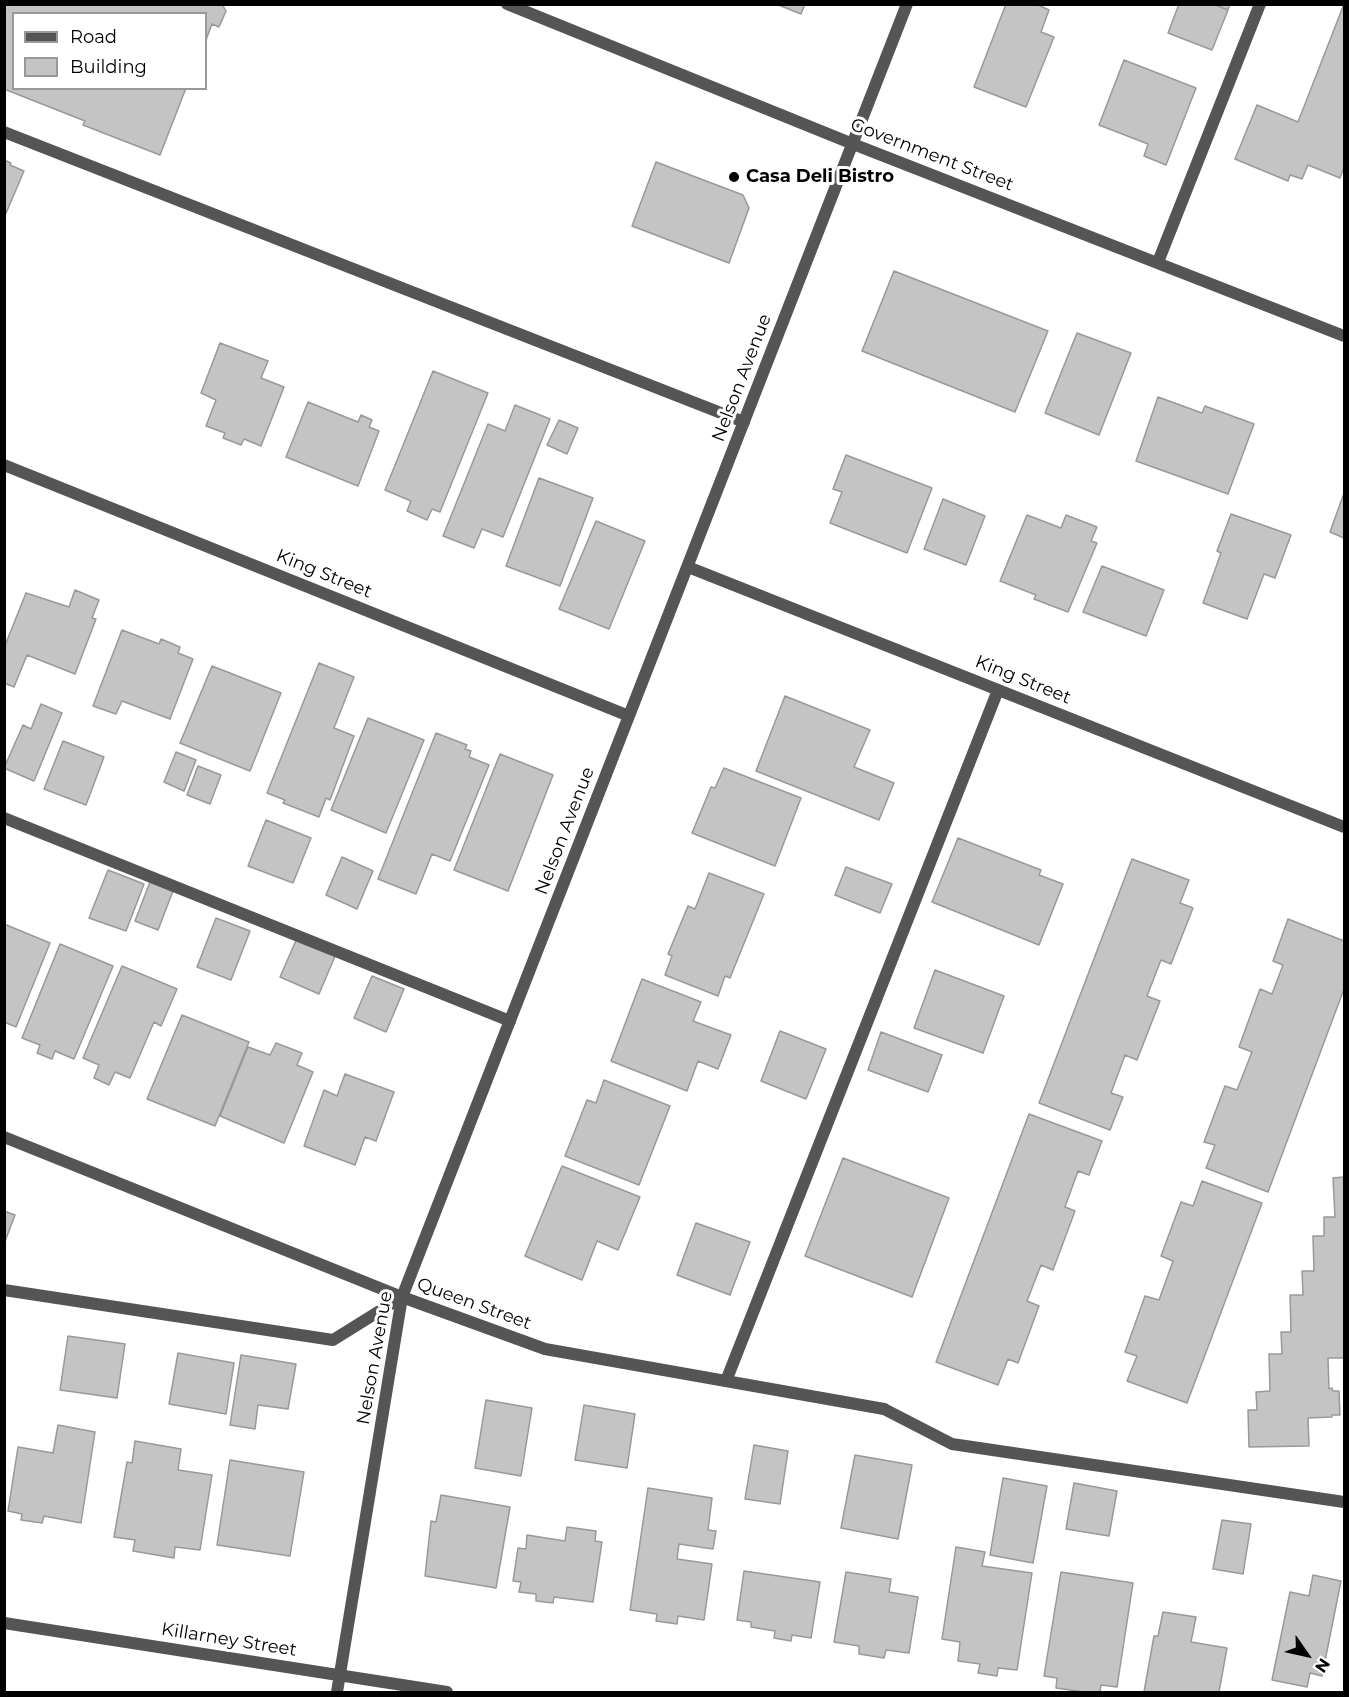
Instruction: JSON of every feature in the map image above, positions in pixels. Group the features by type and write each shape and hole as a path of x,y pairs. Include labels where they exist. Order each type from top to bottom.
{"street":[{"name":"Government Street","path":"507,4 853,144 1344,336"},
{"name":"Nelson Avenue","path":"337,1692 402,1297 907,4"},
{"path":"1158,262 1260,4"},
{"path":"4,132 744,422"},
{"name":"King Street","path":"4,465 629,716"},
{"name":"King Street","path":"688,567 1344,828"},
{"path":"726,1382 998,690"},
{"path":"4,818 510,1021"},
{"name":"Queen Street","path":"4,1137 402,1297 545,1349 884,1409 952,1444 1344,1502"},
{"path":"4,1290 333,1340 402,1297"},
{"name":"Killarney Street","path":"4,1623 447,1692"}],"building":[{"path":"4,4 222,4 226,11 219,27 212,24 207,37 207,12 12,12 12,90 185,90 160,155 83,125 85,121 4,89"},
{"path":"776,4 805,4 801,14"},
{"path":"1006,4 1036,4 1049,10 1041,32 1054,37 1026,107 974,87"},
{"path":"1179,4 1213,4 1228,10 1212,50 1168,33"},
{"path":"1213,4 1230,4 1228,10"},
{"path":"1344,4 1344,167 1340,178 1308,165 1302,179 1290,175 1288,181 1235,159 1257,105 1298,122"},
{"path":"1124,60 1196,88 1166,165 1144,156 1148,144 1099,125"},
{"path":"4,160 24,171 4,218"},
{"path":"656,162 743,195 749,208 729,263 632,226"},
{"path":"894,271 1048,331 1015,412 862,351"},
{"path":"1077,333 1131,353 1099,435 1045,413"},
{"path":"220,343 268,361 261,378 284,387 261,446 244,439 241,445 223,438 225,433 206,426 216,400 201,393"},
{"path":"433,371 488,393 440,512 432,509 427,520 407,511 411,501 385,490"},
{"path":"1158,397 1202,413 1205,406 1254,424 1228,494 1136,461"},
{"path":"308,402 358,422 361,415 372,420 369,427 379,431 358,486 286,457"},
{"path":"515,405 550,419 503,537 482,529 474,548 443,536 488,424 505,431"},
{"path":"559,420 578,428 567,454 547,445"},
{"path":"846,455 932,488 907,553 830,523 842,492 833,489"},
{"path":"539,478 593,498 560,586 506,566"},
{"path":"1344,493 1344,538 1330,532"},
{"path":"943,499 985,516 966,565 924,549"},
{"path":"1231,514 1291,535 1275,578 1264,574 1247,619 1203,603 1221,553 1217,551"},
{"path":"1027,515 1061,528 1066,515 1097,527 1091,541 1097,543 1068,612 1034,599 1036,595 1000,581"},
{"path":"596,521 645,541 609,629 559,609"},
{"path":"1102,566 1164,590 1146,636 1083,612"},
{"path":"75,590 99,600 92,618 96,619 75,674 27,655 14,687 4,683 4,648 26,593 69,607"},
{"path":"122,630 159,644 161,639 180,647 178,653 193,659 170,719 122,701 116,714 93,706"},
{"path":"319,663 354,677 334,728 354,736 330,800 326,798 319,817 283,803 285,800 267,793"},
{"path":"212,666 281,693 250,771 180,743"},
{"path":"785,696 870,730 854,767 894,783 879,820 756,771"},
{"path":"41,704 62,713 34,781 4,768 23,725 31,729"},
{"path":"368,718 424,740 386,833 331,810"},
{"path":"436,733 467,745 465,749 471,751 469,757 489,765 450,861 432,854 416,894 378,879"},
{"path":"63,741 104,757 86,805 44,789"},
{"path":"176,752 196,760 184,791 164,782"},
{"path":"500,754 553,775 508,891 454,870"},
{"path":"198,766 221,775 210,804 187,795"},
{"path":"724,768 801,798 775,866 692,833 711,787 715,788"},
{"path":"266,820 311,838 293,883 248,866"},
{"path":"958,838 1041,870 1039,875 1063,884 1039,945 932,902"},
{"path":"342,857 373,871 357,909 326,895"},
{"path":"1132,859 1189,880 1180,903 1193,908 1171,964 1161,960 1147,996 1160,1001 1137,1060 1125,1055 1111,1093 1123,1097 1110,1130 1039,1103"},
{"path":"846,867 892,884 880,913 835,895"},
{"path":"108,870 144,884 126,931 89,918"},
{"path":"709,873 764,894 730,978 725,976 718,996 665,975 672,956 668,954 688,906 695,909"},
{"path":"150,882 173,891 158,930 135,921"},
{"path":"216,918 250,931 231,980 197,967"},
{"path":"1288,919 1344,941 1344,989 1268,1192 1206,1168 1215,1145 1204,1142 1225,1086 1237,1090 1252,1052 1239,1047 1260,989 1272,994 1283,965 1273,961"},
{"path":"4,924 50,943 16,1027 4,1022"},
{"path":"297,938 336,954 319,994 280,977"},
{"path":"60,944 113,966 74,1059 55,1051 52,1059 37,1053 40,1045 22,1038"},
{"path":"122,966 177,989 161,1026 154,1022 130,1078 115,1072 109,1085 94,1078 99,1065 83,1058"},
{"path":"935,970 1004,996 983,1053 914,1028"},
{"path":"372,976 404,989 386,1032 354,1018"},
{"path":"642,979 701,1002 693,1021 731,1035 718,1069 698,1061 687,1091 611,1061"},
{"path":"182,1015 249,1042 215,1126 147,1099"},
{"path":"780,1031 826,1049 806,1099 761,1081"},
{"path":"881,1032 942,1055 928,1092 868,1070"},
{"path":"276,1043 302,1053 297,1065 313,1072 284,1143 220,1116 248,1047 270,1055"},
{"path":"345,1074 394,1092 376,1141 365,1137 355,1165 304,1146 324,1090 337,1096"},
{"path":"604,1080 670,1106 639,1185 565,1156 587,1100 596,1103"},
{"path":"1029,1114 1102,1141 1089,1175 1078,1171 1065,1207 1075,1211 1053,1270 1041,1265 1027,1301 1039,1306 1018,1363 1008,1359 998,1385 936,1362"},
{"path":"843,1158 949,1198 912,1297 805,1256"},
{"path":"562,1166 640,1197 618,1250 597,1241 582,1280 525,1256"},
{"path":"1344,1177 1344,1358 1328,1358 1329,1389 1339,1391 1340,1415 1308,1418 1309,1446 1249,1447 1248,1410 1257,1410 1256,1392 1270,1391 1269,1354 1282,1354 1281,1332 1291,1332 1290,1295 1303,1295 1302,1271 1314,1271 1313,1236 1324,1236 1324,1217 1335,1217 1333,1178"},
{"path":"1202,1181 1262,1203 1187,1403 1127,1381 1137,1356 1125,1352 1145,1296 1159,1300 1173,1261 1161,1256 1181,1202 1193,1206"},
{"path":"4,1211 15,1215 4,1244"},
{"path":"696,1223 750,1242 730,1295 677,1275"},
{"path":"68,1336 125,1344 117,1398 60,1390"},
{"path":"178,1353 234,1363 226,1414 169,1404"},
{"path":"241,1355 296,1364 288,1409 258,1405 255,1429 230,1425"},
{"path":"486,1400 532,1408 521,1476 475,1468"},
{"path":"584,1405 635,1414 627,1468 575,1460"},
{"path":"58,1425 95,1432 81,1523 44,1516 42,1523 21,1520 22,1514 8,1511 18,1447 53,1453"},
{"path":"135,1441 181,1449 178,1470 212,1475 200,1550 175,1547 174,1558 133,1551 135,1540 114,1537 127,1462 132,1463"},
{"path":"754,1445 788,1451 780,1504 745,1499"},
{"path":"855,1455 912,1465 898,1539 841,1528"},
{"path":"230,1460 304,1472 290,1556 217,1545"},
{"path":"1003,1478 1047,1486 1033,1563 990,1555"},
{"path":"1074,1483 1117,1491 1109,1536 1066,1529"},
{"path":"648,1488 712,1498 708,1530 716,1531 713,1549 679,1544 677,1559 712,1564 704,1620 678,1616 677,1624 656,1621 657,1614 630,1610"},
{"path":"441,1495 510,1507 496,1588 425,1576 431,1521 436,1522"},
{"path":"1222,1520 1251,1524 1243,1574 1213,1569"},
{"path":"567,1527 596,1531 595,1541 602,1542 593,1602 554,1597 553,1603 536,1601 536,1594 519,1592 521,1582 513,1581 518,1548 526,1549 527,1535 565,1541"},
{"path":"956,1547 985,1552 982,1566 1032,1573 1017,1670 998,1668 997,1676 978,1673 980,1664 958,1661 960,1642 942,1639"},
{"path":"744,1571 820,1582 811,1638 792,1635 791,1641 774,1638 775,1631 751,1627 751,1622 737,1620"},
{"path":"846,1572 891,1579 889,1592 918,1597 909,1653 886,1650 884,1658 859,1654 859,1646 834,1642"},
{"path":"1061,1572 1133,1583 1117,1687 1101,1685 1100,1692 1056,1688 1057,1678 1044,1676"},
{"path":"1313,1575 1341,1581 1322,1676 1310,1673 1307,1687 1272,1680 1290,1592 1309,1596"},
{"path":"1163,1612 1196,1617 1191,1642 1227,1648 1219,1692 1144,1692 1154,1636 1158,1636"}],"place":[{"name":"Casa Deli Bistro","path":"734,177"}]}
